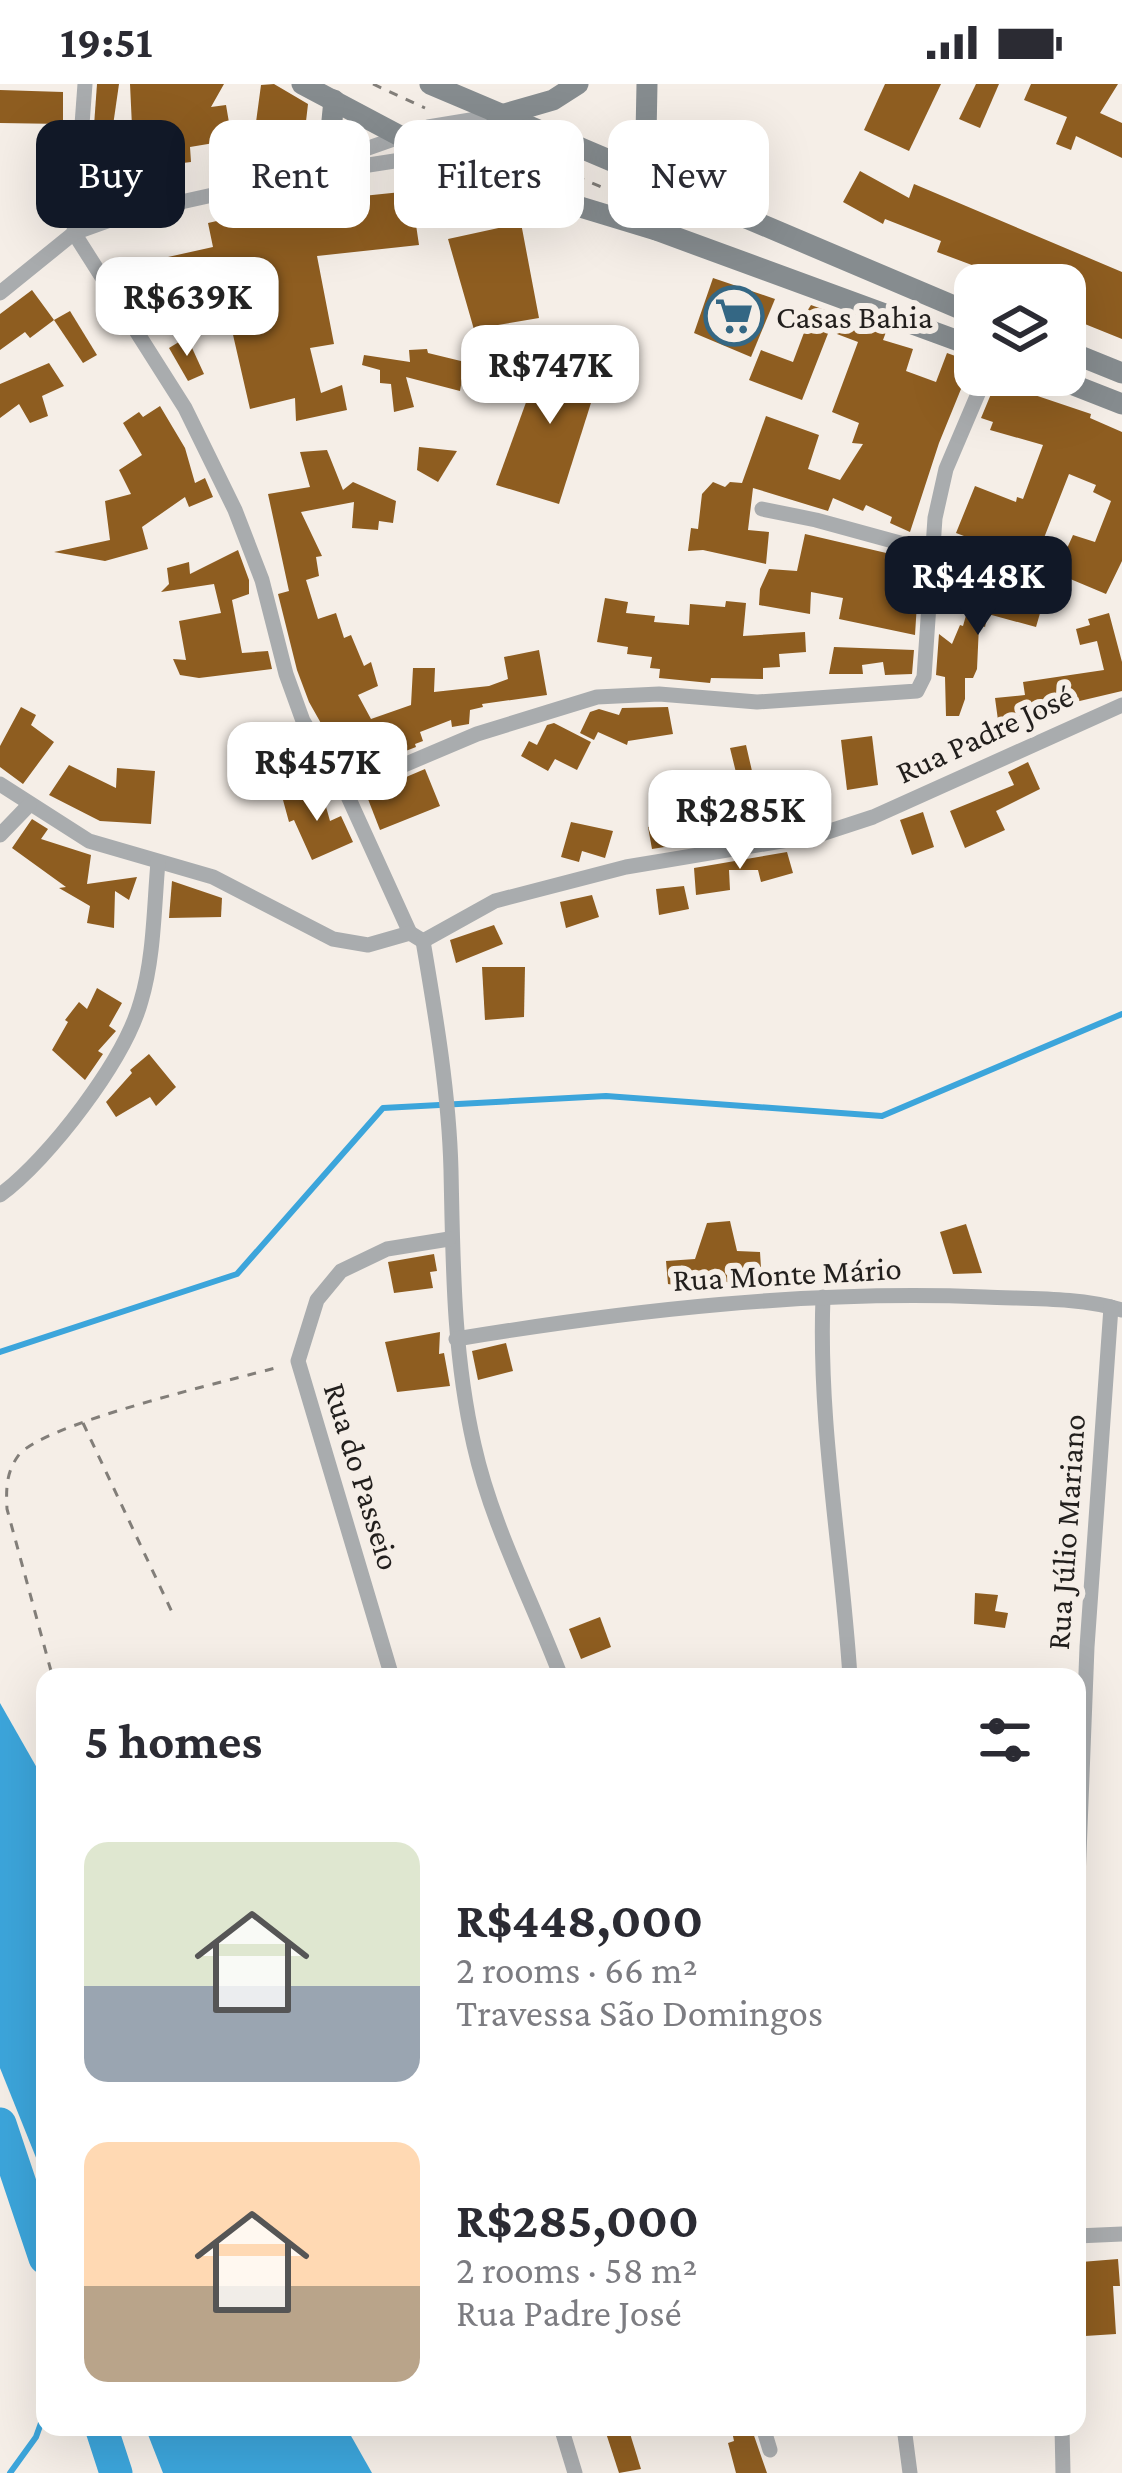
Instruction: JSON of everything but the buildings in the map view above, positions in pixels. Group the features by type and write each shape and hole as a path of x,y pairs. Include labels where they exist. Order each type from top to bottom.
{"main road":[{"path":"302,84 394,134"},
{"path":"430,84 608,162"},
{"path":"499,120 554,100 578,84"},
{"path":"646,84 646,120"},
{"path":"332,120 334,100"},
{"path":"584,209 656,230 954,339"},
{"path":"766,228 954,306"},
{"path":"1086,358 1122,373"},
{"path":"1086,390 1122,404"}],"street":[{"path":"85,84 74,233 194,424 251,547 303,721 345,790 416,937 438,1028 451,1168 449,1239 456,1340 483,1478 557,1668"},
{"path":"462,120 501,116"},
{"path":"0,293 74,233 127,214 209,196"},
{"path":"345,790 477,734 596,697 658,694 757,702 917,691 924,677 932,551 946,469 977,396"},
{"path":"762,509 1042,582"},
{"name":"Rua Padre José","path":"0,784 89,842 213,877 333,939 368,945 416,937 495,902 626,866 818,835 873,817 1122,705"},
{"path":"0,835 28,805"},
{"path":"0,1195 56,1140 130,1033 142,999 158,862"},
{"name":"Rua do Passeio","path":"389,1668 298,1361 317,1300 341,1270 387,1249 449,1239"},
{"name":"Rua Monte Mário","path":"456,1340 669,1309 823,1297 946,1296 1117,1308"},
{"path":"823,1297 822,1400 832,1460 849,1668"},
{"name":"Rua Júlio Mariano","path":"1086,1674 1117,1308"},
{"path":"1086,2236 1122,2234"},
{"path":"564,2436 574,2473"},
{"path":"766,2436 770,2450"},
{"path":"905,2436 910,2473"},
{"path":"1062,2436 1063,2473"}],"path":[{"path":"50,1668 7,1509 5,1482 20,1452 82,1421 298,1361"},
{"path":"82,1421 172,1612"}],"water":[{"path":"0,1703 36,1766 36,2158 0,2068"},
{"path":"149,2436 351,2436 372,2473 163,2473"}],"waterway":[{"path":"0,1352 237,1274 383,1108 606,1096 882,1116 1122,1014"},
{"path":"0,2124 36,2231"},
{"path":"10,2473 36,2436"},
{"path":"104,2436 116,2473"}],"place":[{"name":"Casas Bahia","path":"734,316"}]}
